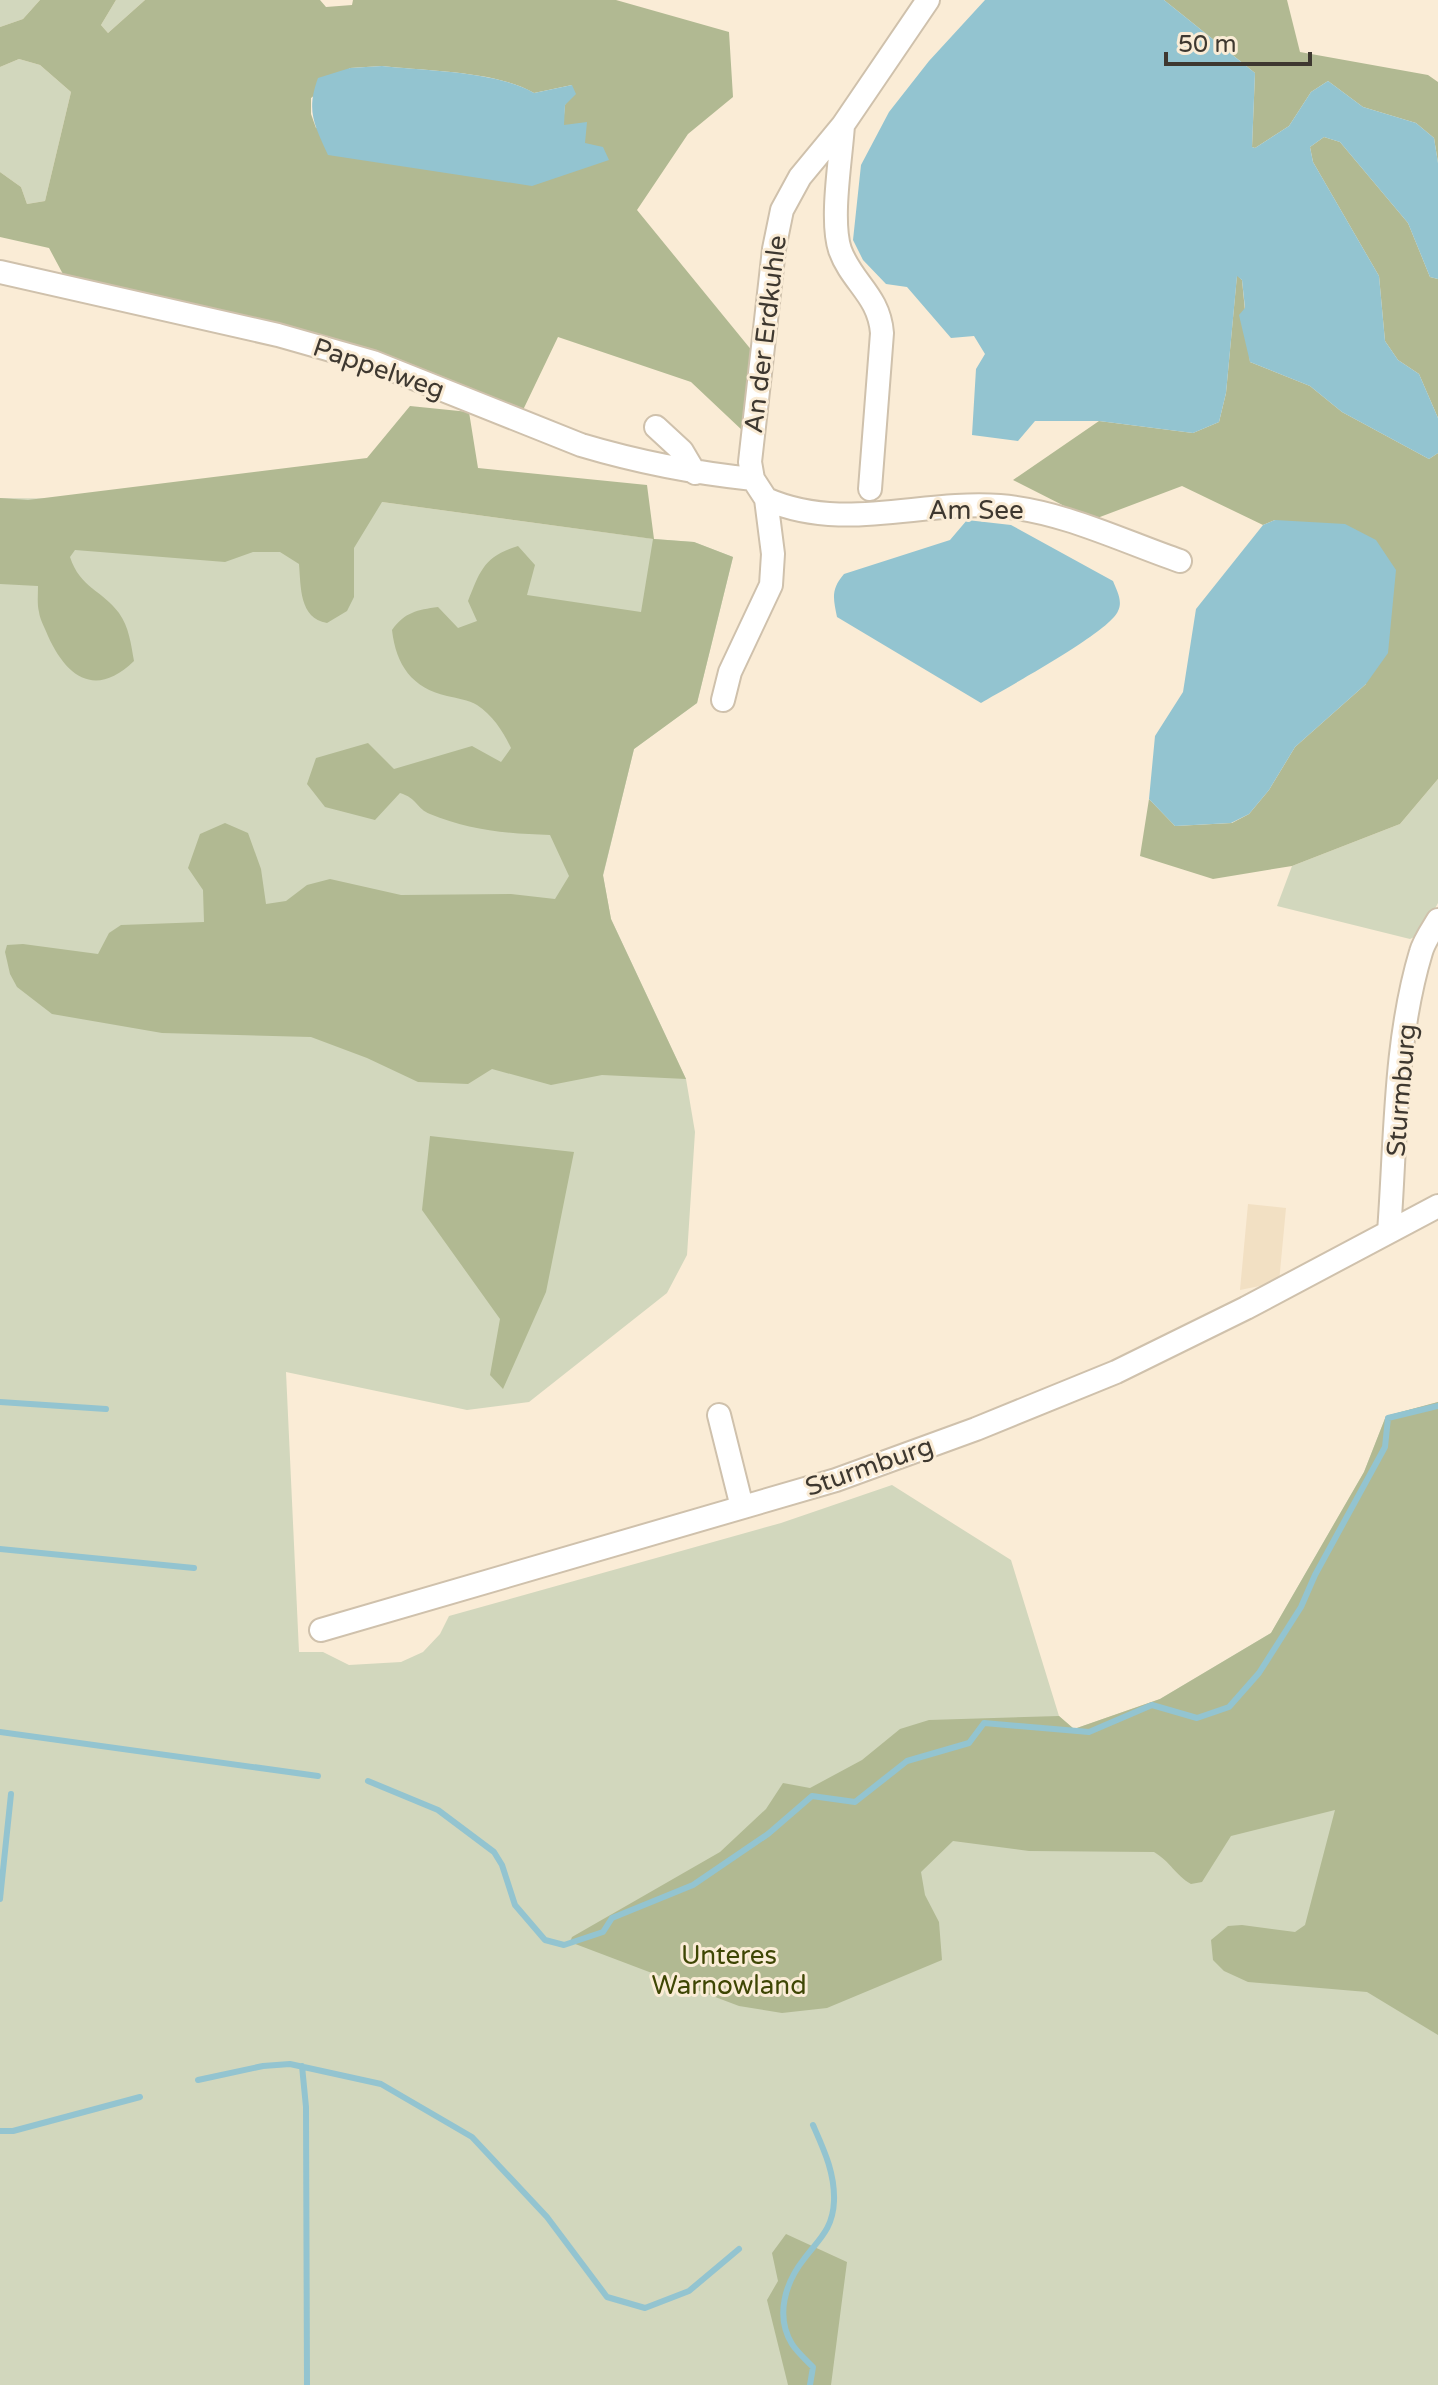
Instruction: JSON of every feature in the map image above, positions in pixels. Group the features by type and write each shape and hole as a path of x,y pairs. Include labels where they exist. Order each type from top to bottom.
{"street":[{"name":"An der Erdkuhle","path":"753,479 750,462 753,423 774,249 782,210 800,177 843,125 928,0"},
{"path":"843,125 836,227 840,249 881,315 870,489"},
{"name":"Pappelweg","path":"0,272 278,335 373,362 581,445 617,456 695,473 753,479"},
{"path":"656,427 682,451 695,473"},
{"path":"723,700 730,672 771,585 773,554 766,499 753,479"},
{"name":"Am See","path":"766,499 789,510 816,515 867,515 955,506 999,506 1040,511 1180,561"},
{"name":"Sturmburg","path":"1389,1232 1401,1057 1421,949 1438,920"},
{"name":"Sturmburg","path":"321,1630 836,1480 1077,1389 1246,1308 1438,1206"},
{"path":"719,1415 742,1507"}],"shaded area":[{"path":"1248,1204 1286,1208 1279,1282 1240,1290"}],"green space":[{"path":"0,0 40,0 23,19 0,27"},
{"path":"40,0 116,0 101,25 108,33 145,0 320,0 326,7 352,5 353,0 616,0 729,32 733,97 688,134 637,210 753,352 744,432 691,382 558,337 523,410 64,276 49,248 0,237 0,172 21,187 27,204 45,201 71,92 40,65 19,59 0,67 0,27 23,19","holes":["382,66 482,76 534,93 572,85 565,105 563,125 585,143 316,128 311,114 311,98 350,68"]},
{"path":"116,0 145,0 108,33 101,25"},
{"path":"1164,0 1287,0 1300,52 1428,75 1438,82 1438,163 1434,138 1416,123 1363,107 1328,81 1311,92 1289,126 1252,147 1255,73"},
{"path":"19,59 40,65 71,92 45,201 27,204 21,187 0,172 0,67"},
{"path":"1324,137 1340,142 1408,223 1430,277 1438,279 1438,418 1419,374 1398,360 1385,341 1379,276 1313,162 1310,147"},
{"path":"1237,275 1242,280 1250,362 1310,386 1342,412 1429,459 1438,453 1438,779 1400,824 1292,866 1213,879 1140,856 1149,799 1175,826 1232,823 1249,814 1269,790 1295,747 1366,684 1275,520 1263,525 1182,486 1092,520 1013,480 1099,421 1193,433 1219,422 1226,393"},
{"path":"410,406 469,412 478,468 647,485 654,539 694,542 733,557 697,703 634,749 603,875 611,919 686,1079 602,1075 551,1085 492,1069 468,1084 418,1082 311,1037 162,1033 52,1014 17,987 10,974 5,952 7,945 23,944 98,954 109,933 121,925 204,922 203,890 188,868 200,834 225,823 248,833 261,869 266,904 286,901 307,885 330,879 401,895 511,894 555,899 569,876 550,835 504,832 459,824 426,812 400,793 375,820 325,807 307,784 316,758 368,743 394,769 472,746 501,762 511,748 493,719 474,703 435,692 415,681 397,654 392,630 412,613 438,607 458,628 477,621 468,601 480,573 490,560 518,546 535,565 527,595 641,612 653,539 382,502 354,548 354,597 347,611 327,623 311,615 306,608 299,564 280,552 253,552 225,562 75,550 70,557 79,576 122,618 134,661 107,679 95,680 74,672 56,651 40,615 38,586 0,584 0,498 28,500 367,458"},
{"name":"Unteres Warnowland","path":"0,498 382,502 694,542 733,557 697,703 634,749 603,876 611,919 686,1079 695,1132 687,1255 667,1293 529,1402 467,1410 286,1372 299,1652 323,1652 349,1665 401,1662 423,1652 440,1634 449,1616 781,1523 892,1485 1011,1560 1059,1716 1074,1729 1160,1699 1271,1633 1364,1472 1386,1416 1438,1402 1438,2385 0,2385"},
{"path":"1438,779 1438,903 1421,934 1410,939 1277,906 1292,866 1400,824"},
{"path":"430,1136 574,1152 546,1292 503,1389 490,1375 500,1319 422,1210"},
{"path":"1438,1402 1438,2035 1367,1992 1248,1982 1224,1971 1213,1960 1211,1940 1228,1926 1295,1932 1305,1925 1335,1810 1231,1836 1202,1882 1191,1884 1154,1852 1029,1851 953,1841 921,1872 925,1895 939,1922 942,1960 827,2008 782,2013 739,2006 570,1942 572,1937 720,1852 766,1809 783,1783 810,1788 862,1760 900,1729 929,1720 1059,1716 1074,1729 1160,1699 1271,1633 1364,1472 1386,1416"},
{"path":"786,2234 847,2262 831,2385 788,2385 767,2300 778,2281 772,2253"}],"water":[{"path":"985,0 1164,0 1255,73 1252,147 1255,148 1289,126 1311,92 1328,81 1363,107 1416,123 1434,138 1438,163 1438,279 1430,277 1408,223 1340,142 1324,137 1310,147 1313,162 1379,276 1385,341 1398,360 1419,374 1438,418 1438,453 1429,459 1342,412 1310,386 1250,362 1239,315 1245,308 1242,280 1237,276 1226,393 1219,422 1193,433 1099,421 1035,421 1018,441 972,435 976,369 985,354 974,336 951,338 907,287 886,284 863,260 853,240 861,165 889,112 929,61"},
{"path":"382,66 481,76 534,93 572,85 576,94 565,105 564,125 587,122 585,143 603,147 609,160 532,186 328,155 313,117 314,90 318,78 350,68"},
{"path":"967,520 1011,525 1113,581 1120,600 1118,611 1097,632 981,703 837,617 834,599 837,584 844,574 950,540"},
{"path":"1275,520 1345,524 1376,540 1396,570 1388,653 1366,684 1295,747 1269,790 1249,814 1231,823 1175,826 1149,799 1155,736 1183,692 1196,609 1263,525"}],"waterway":[{"path":"0,1402 106,1409"},
{"path":"368,1781 438,1810 494,1852 502,1865 515,1905 545,1940 564,1945 603,1932 612,1918 693,1885 768,1834 812,1796 855,1802 907,1761 969,1743 984,1723 1089,1732 1152,1705 1197,1718 1229,1707 1259,1673 1301,1607 1315,1575 1385,1447 1388,1418 1438,1406"},
{"path":"0,1549 194,1568"},
{"path":"0,1732 318,1776"},
{"path":"0,1899 11,1794"},
{"path":"198,2080 263,2066 290,2064 381,2084 472,2137 547,2217 607,2297 645,2308 689,2291 739,2249"},
{"path":"302,2066 306,2107 307,2385"},
{"path":"0,2131 13,2131 140,2097"},
{"path":"810,2385 813,2367 792,2344 783,2311 792,2278 824,2233 833,2211 831,2171 813,2125"}]}
